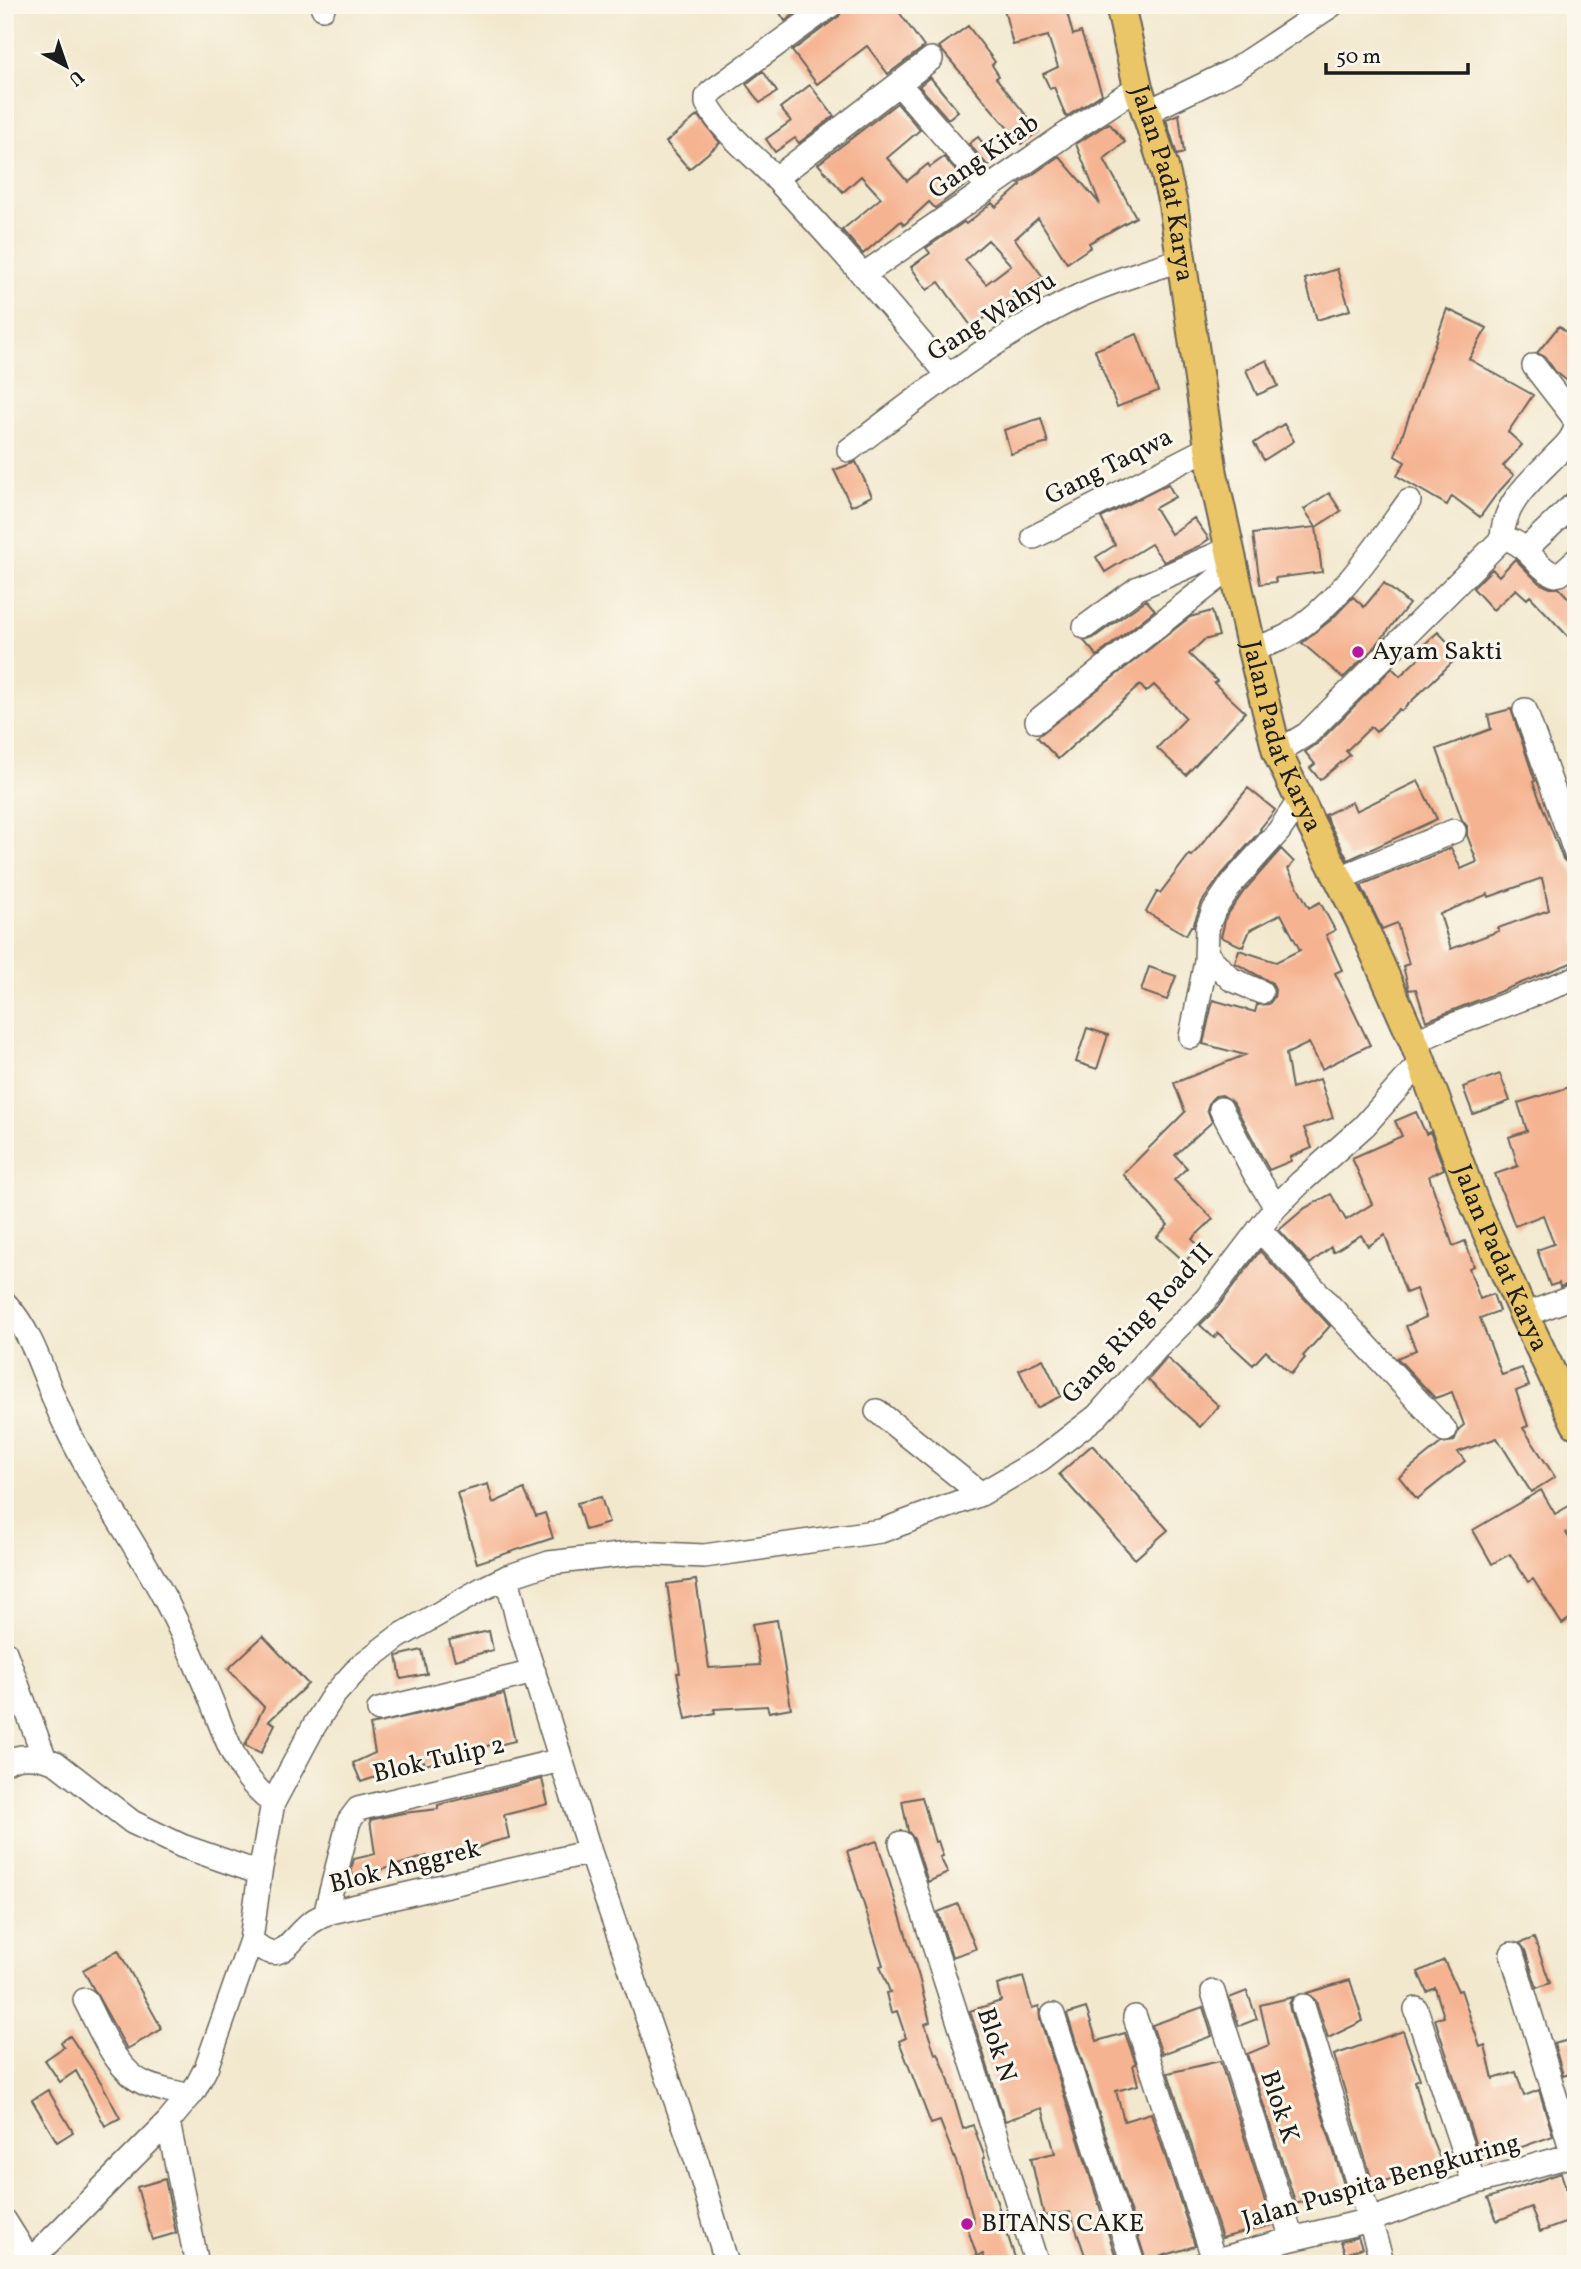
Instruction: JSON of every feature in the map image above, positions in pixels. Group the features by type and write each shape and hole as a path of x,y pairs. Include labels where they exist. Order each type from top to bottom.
{"main road":[{"name":"Jalan Padat Karya","path":"1120,5 1141,100 1173,204 1210,447 1231,557 1278,752 1299,801 1362,924 1417,1053 1475,1205 1576,1424"}],"street":[{"path":"831,5 711,92 707,103 718,120 776,178 949,376"},
{"name":"Gang Kitab","path":"863,275 988,187 1141,100 1234,70 1332,5"},
{"path":"776,178 931,60"},
{"path":"899,85 988,187"},
{"name":"Gang Wahyu","path":"849,450 995,345 1079,296 1180,260"},
{"path":"1278,752 1307,734 1502,539 1502,525 1511,506 1523,489 1570,441 1576,426 1572,415 1534,366"},
{"name":"Gang Taqwa","path":"1034,537 1210,447"},
{"path":"1252,650 1284,637 1338,593 1360,568 1409,501"},
{"path":"1525,550 1576,502"},
{"path":"1502,539 1514,541 1533,561 1555,575 1560,574 1576,559"},
{"path":"1085,627 1138,588 1231,557"},
{"path":"1037,721 1231,557"},
{"path":"1525,710 1576,854"},
{"path":"1191,1037 1207,955 1208,928 1214,910 1233,882 1279,831 1299,801"},
{"path":"1340,878 1454,831"},
{"path":"1207,955 1231,979 1261,992"},
{"path":"1417,1053 1443,1029 1576,978"},
{"name":"Gang Ring Road II","path":"29,2262 168,2122 190,2096 206,2068 251,1940 273,1803 320,1716 333,1696 360,1665 398,1637 440,1612 507,1577 549,1563 637,1553 704,1556 881,1531 981,1494 1041,1459 1097,1416 1206,1299 1276,1208 1364,1126 1417,1053"},
{"path":"1221,1109 1276,1208"},
{"path":"1259,1229 1445,1430"},
{"path":"1524,1315 1576,1296"},
{"path":"5,1303 26,1333 82,1459 167,1603 239,1768 261,1794 273,1803"},
{"path":"877,1411 981,1494"},
{"path":"507,1577 590,1852 697,2162 727,2264"},
{"path":"5,1652 46,1759"},
{"path":"379,1710 534,1672"},
{"path":"5,1763 23,1757 46,1759 56,1763 132,1822 183,1846 260,1873"},
{"name":"Blok Tulip 2","path":"325,1915 349,1821 358,1809 561,1760"},
{"name":"Blok N","path":"901,1843 1037,2264"},
{"name":"Blok Anggrek","path":"251,1940 262,1950 272,1954 281,1953 312,1922 325,1915 590,1852"},
{"path":"1512,1954 1575,2155"},
{"name":"Blok K","path":"1213,1992 1292,2239"},
{"path":"85,2000 118,2060 133,2077 146,2084 190,2096"},
{"path":"1303,2006 1383,2264"},
{"path":"1416,2009 1474,2183"},
{"path":"1053,2015 1133,2264"},
{"path":"1135,2017 1209,2262"},
{"path":"168,2122 197,2264"},
{"name":"Jalan Puspita Bengkuring","path":"1209,2262 1370,2220 1474,2183 1575,2155"},
{"path":"5,2221 29,2262"}],"building":[{"path":"775,5 807,5 785,21"},
{"path":"845,5 894,5 924,47 888,74 867,46 817,84 792,51 839,16"},
{"path":"1003,5 1031,5 1033,11 1065,5 1073,35 1081,32 1102,94 1066,117 1054,87 1050,89 1043,74 1058,67 1048,36 1013,45"},
{"path":"968,26 995,62 992,65 999,76 996,78 1039,131 1021,144 939,47"},
{"path":"763,71 777,92 760,103 746,84"},
{"path":"930,77 958,111 948,119 919,86"},
{"path":"810,85 834,116 799,143 795,138 775,152 766,139 791,121 780,108"},
{"path":"897,103 920,130 887,158 907,181 928,164 930,167 944,157 967,184 935,208 929,202 904,225 901,221 863,254 842,230 881,198 861,176 843,192 818,164"},
{"path":"1179,114 1184,153 1177,155 1166,119"},
{"path":"698,115 720,143 689,169 666,142"},
{"path":"1109,123 1125,142 1104,159 1136,217 1089,243 1091,247 1067,263 1038,218 1015,239 1043,277 972,327 939,282 927,290 911,267 930,253 926,248 964,222 966,224 992,203 996,207 1021,185 1019,184 1059,156 1100,204 1076,144","holes":["988,240 1011,265 986,284 965,260"]},
{"path":"978,137 997,160 988,166 969,144"},
{"path":"1337,269 1350,310 1317,320 1305,279"},
{"path":"1447,309 1487,328 1469,359 1533,395 1508,432 1522,445 1503,466 1514,475 1480,517 1452,496 1447,505 1397,476 1405,462 1395,456"},
{"path":"1559,326 1576,340 1576,388 1555,371 1545,357 1537,353"},
{"path":"1137,334 1158,391 1117,407 1095,350"},
{"path":"1267,360 1278,386 1257,395 1246,370"},
{"path":"1041,418 1048,443 1011,454 1004,430"},
{"path":"1284,424 1294,441 1264,460 1254,443"},
{"path":"856,462 872,496 851,506 834,470"},
{"path":"1168,484 1175,497 1155,508 1171,534 1194,518 1209,539 1164,562 1151,544 1105,572 1096,557 1115,545 1101,518"},
{"path":"1329,493 1341,511 1316,527 1304,509"},
{"path":"1316,527 1322,572 1275,578 1276,582 1260,584 1253,534"},
{"path":"1515,559 1539,583 1550,588 1559,588 1576,606 1576,645 1530,596 1527,599 1516,589 1493,610 1473,588 1492,569 1499,576"},
{"path":"1384,583 1409,604 1374,648 1343,678 1302,643 1332,619 1353,597 1364,607"},
{"path":"1146,600 1155,610 1097,656 1084,641 1093,638"},
{"path":"1212,611 1219,636 1204,640 1189,654 1217,681 1214,683 1245,712 1186,775 1157,748 1186,718 1154,685 1146,692 1140,685 1058,759 1037,737 1190,617"},
{"path":"1438,632 1460,655 1376,732 1371,727 1346,751 1350,755 1320,780 1310,768 1315,764 1305,752 1317,744 1392,668 1400,676 1422,655 1418,650"},
{"path":"1511,709 1535,781 1533,782 1563,859 1570,866 1576,880 1576,961 1426,1021 1416,989 1409,990 1403,966 1409,964 1397,923 1382,929 1361,885 1451,848 1461,869 1477,862 1467,835 1467,826 1462,820 1437,749 1491,729 1488,715","holes":["1542,878 1549,910 1498,928 1499,931 1451,949 1440,914 1488,894 1489,897"]},
{"path":"1418,781 1437,819 1348,860 1325,815 1352,802 1356,811"},
{"path":"1248,788 1275,810 1202,902 1193,926 1186,935 1146,912 1157,892 1160,893 1189,855 1192,856"},
{"path":"1281,849 1294,862 1288,869 1309,908 1320,902 1335,930 1326,935 1342,970 1335,973 1370,1045 1322,1069 1309,1043 1286,1054 1292,1088 1320,1079 1333,1118 1304,1128 1312,1148 1269,1170 1233,1102 1222,1095 1215,1096 1210,1101 1207,1109 1212,1122 1175,1155 1187,1168 1174,1180 1213,1219 1192,1239 1199,1246 1185,1262 1157,1237 1168,1225 1123,1174 1185,1112 1174,1083 1245,1055 1203,1044 1213,1000 1255,1012 1257,1005 1269,1004 1274,997 1272,983 1235,963 1239,950 1276,962 1300,950 1281,914 1250,930 1243,947 1221,937 1226,917 1244,891"},
{"path":"1149,967 1176,976 1167,1000 1141,991"},
{"path":"1087,1028 1108,1035 1097,1069 1076,1062"},
{"path":"1500,1074 1510,1101 1473,1114 1463,1087"},
{"path":"1576,1085 1576,1233 1567,1236 1576,1259 1576,1282 1560,1287 1559,1283 1550,1286 1537,1250 1554,1244 1543,1215 1515,1226 1495,1174 1518,1166 1509,1137 1527,1131 1518,1103"},
{"path":"1416,1112 1426,1134 1430,1132 1444,1169 1429,1176 1453,1246 1465,1241 1474,1266 1469,1268 1480,1299 1493,1294 1499,1311 1480,1318 1502,1375 1522,1368 1529,1386 1516,1391 1528,1426 1523,1428 1555,1477 1531,1492 1497,1438 1458,1452 1465,1461 1417,1499 1399,1477 1441,1443 1454,1441 1459,1429 1464,1425 1452,1392 1435,1398 1397,1358 1416,1350 1406,1326 1426,1317 1416,1289 1406,1293 1385,1235 1368,1246 1361,1235 1333,1252 1331,1247 1310,1264 1279,1230 1305,1208 1331,1194 1346,1220 1372,1204 1352,1158 1402,1136 1395,1121"},
{"path":"1260,1251 1330,1326 1291,1374 1266,1351 1253,1365 1218,1333 1214,1338 1200,1325 1217,1308"},
{"path":"1167,1358 1219,1406 1200,1427 1148,1380"},
{"path":"1043,1359 1061,1396 1037,1408 1019,1370"},
{"path":"1092,1445 1168,1530 1135,1559 1059,1474"},
{"path":"488,1484 493,1503 524,1489 536,1516 545,1513 553,1538 477,1563 457,1493"},
{"path":"1541,1490 1555,1514 1576,1502 1576,1527 1566,1533 1576,1548 1576,1614 1562,1624 1533,1579 1528,1582 1510,1554 1492,1564 1473,1530"},
{"path":"601,1497 609,1523 585,1530 577,1503"},
{"path":"696,1580 709,1668 760,1665 752,1624 777,1620 791,1708 769,1712 767,1706 714,1709 715,1713 686,1719 677,1673 680,1673 667,1584"},
{"path":"489,1631 493,1650 455,1660 449,1640"},
{"path":"263,1636 308,1684 269,1721 275,1724 261,1753 245,1745 264,1707 228,1669"},
{"path":"422,1650 427,1674 401,1679 397,1656"},
{"path":"504,1694 515,1741 494,1746 493,1744 465,1754 466,1758 448,1762 447,1759 425,1765 424,1761 361,1782 353,1763 375,1753 370,1725"},
{"path":"542,1779 548,1804 504,1815 509,1838 463,1854 428,1859 427,1856 354,1881 351,1869 354,1859 375,1854 370,1820 438,1809 438,1805"},
{"path":"922,1797 935,1842 938,1841 943,1856 940,1857 948,1873 928,1882 914,1839 908,1831 902,1801"},
{"path":"877,1841 919,1977 930,2022 925,2024 935,2054 938,2053 947,2075 963,2129 973,2125 1017,2264 986,2264 983,2254 977,2256 966,2224 974,2222 962,2177 940,2121 931,2124 899,2041 906,2038 897,2011 891,2013 886,1993 890,1992 880,1966 883,1965 847,1851"},
{"path":"958,1904 976,1949 952,1957 938,1912"},
{"path":"1534,1938 1550,1983 1537,1988 1525,1950 1520,1943"},
{"path":"118,1950 162,2029 127,2049 83,1970"},
{"path":"1444,1960 1458,1991 1461,1990 1480,2047 1485,2045 1493,2079 1516,2072 1524,2096 1539,2090 1553,2136 1480,2158 1435,2019 1444,2017 1435,1988 1427,1992 1418,1972"},
{"path":"1023,1977 1032,2008 1039,2006 1040,2019 1118,2264 1088,2264 1070,2212 1044,2216 1031,2158 1055,2153 1042,2108 1005,2121 970,2011 1001,2001 997,1985"},
{"path":"1350,1980 1363,2021 1328,2038 1316,2001 1307,1993"},
{"path":"1247,1991 1257,2019 1239,2026 1229,1998"},
{"path":"1293,1997 1289,2004 1290,2010 1345,2188 1296,2204 1247,2054 1269,2045 1260,2005"},
{"path":"1203,2007 1212,2036 1162,2054 1152,2025"},
{"path":"1086,2008 1097,2041 1125,2033 1136,2064 1133,2065 1138,2085 1116,2091 1124,2121 1151,2113 1195,2246 1146,2261 1067,2014"},
{"path":"1403,2031 1420,2079 1415,2081 1430,2134 1444,2169 1423,2177 1421,2171 1373,2184 1334,2055"},
{"path":"70,2036 102,2084 120,2118 105,2126 76,2071 60,2082 45,2060 64,2047 61,2042"},
{"path":"1576,2038 1576,2071 1563,2075 1554,2044"},
{"path":"1220,2061 1271,2225 1222,2238 1168,2073"},
{"path":"48,2090 73,2132 57,2142 32,2100"},
{"path":"1561,2173 1576,2219 1540,2232 1531,2207 1497,2221 1488,2198"},
{"path":"165,2179 176,2233 152,2240 137,2187"},
{"path":"1358,2237 1362,2248 1345,2254 1341,2242"}],"place":[{"name":"Ayam Sakti","path":"1358,652"},
{"name":"BITANS CAKE","path":"967,2224"}]}
